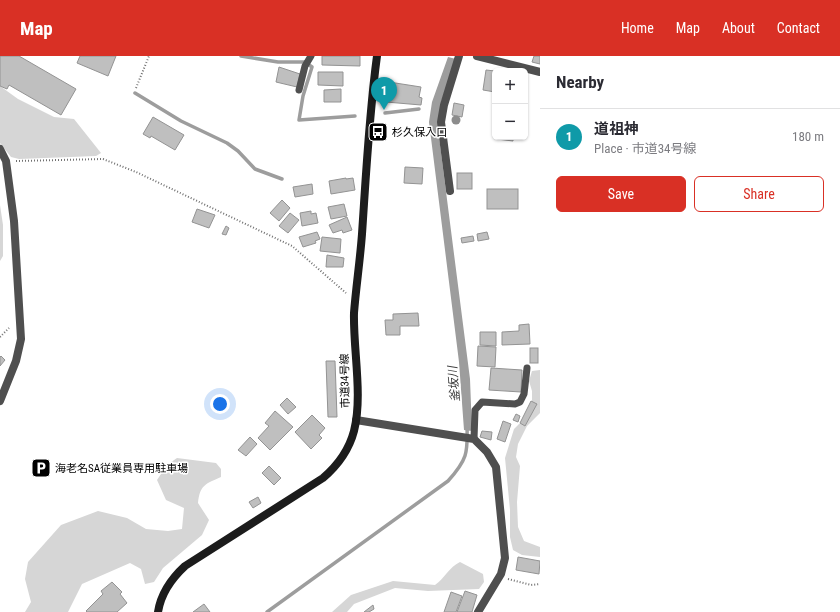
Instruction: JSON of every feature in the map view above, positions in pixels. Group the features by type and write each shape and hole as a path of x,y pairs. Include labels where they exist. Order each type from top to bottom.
{"street":[{"name":"市道34号線","path":"158,612 167,587 174,576 185,566 312,486 332,470 343,456 351,440 356,420 355,297 372,93 377,56"},
{"path":"450,191 441,122 444,106 460,56"},
{"path":"477,56 540,72"},
{"path":"0,150 6,161 14,221 21,339 16,362 0,401"},
{"path":"356,420 470,438 487,452 496,467 505,558 501,574 478,612"}],"lane":[{"path":"299,90 308,61"},
{"path":"470,438 475,410 482,402 515,404 520,402 524,394 527,368"}],"path":[{"path":"136,88 149,56"},
{"path":"6,161 103,159 136,172 292,246 344,292 355,297"},
{"path":"501,574 510,580 531,585 540,584"}],"shaded area":[{"path":"448,57 456,59 441,102 438,129 470,379 472,431 464,430 459,362 429,122 432,102"},
{"path":"0,86 18,99 54,117 74,119 101,153 96,156 19,159 11,157 0,143"},
{"path":"0,205 3,225 3,256 0,261"},
{"path":"540,370 540,413 527,426 518,444 516,457 520,466 517,502 518,527 524,541 540,547 540,557 522,555 513,550 510,537 510,510 505,458 514,429 524,419 532,402 532,391 529,381 532,371"},
{"path":"177,458 216,463 221,469 221,477 204,486 200,492 198,503 209,520 202,535 163,568 154,582 145,584 141,569 130,563 82,584 68,612 25,612 31,602 25,579 28,562 61,525 98,511 127,518 146,529 168,531 182,529 184,508 166,500 157,480 167,465"},
{"path":"460,562 483,574 484,582 479,589 428,591 395,588 354,604 347,612 332,612 351,595 393,581 435,585 456,564"}],"building":[{"path":"0,56 19,56 76,89 61,115 9,85 7,89 0,86"},
{"path":"80,56 116,56 108,76 77,63"},
{"path":"322,56 360,56 360,66 322,65"},
{"path":"534,56 540,56 540,64 532,62"},
{"path":"279,67 300,74 297,87 276,82"},
{"path":"486,70 492,71 492,92 483,90"},
{"path":"318,72 343,72 343,86 318,85"},
{"path":"389,82 421,87 419,97 422,98 421,105 386,102"},
{"path":"341,89 341,102 324,102 324,90"},
{"path":"454,103 464,105 462,117 452,115"},
{"path":"153,117 184,135 175,150 151,136 150,138 143,134"},
{"path":"405,167 423,168 422,184 404,183"},
{"path":"457,173 472,173 472,189 457,189"},
{"path":"353,178 355,190 331,194 329,181"},
{"path":"312,184 313,194 295,197 293,187"},
{"path":"487,189 518,189 518,209 487,209"},
{"path":"282,200 290,208 279,221 270,213"},
{"path":"344,204 347,216 331,219 328,207"},
{"path":"197,209 215,215 209,228 192,222"},
{"path":"311,211 311,214 316,213 318,223 302,226 300,213"},
{"path":"290,213 299,220 288,233 279,226"},
{"path":"347,217 352,230 343,233 342,230 333,233 329,225"},
{"path":"226,226 229,228 226,235 222,234"},
{"path":"317,232 320,239 315,241 316,243 303,247 299,237"},
{"path":"487,232 489,239 478,241 477,234"},
{"path":"473,236 474,241 462,243 461,238"},
{"path":"322,237 341,239 340,253 320,251"},
{"path":"327,255 344,258 343,267 326,267"},
{"path":"418,313 419,326 400,326 400,335 386,335 385,320 393,320 393,314"},
{"path":"529,324 530,344 502,345 502,332 519,331 519,325"},
{"path":"480,332 496,332 496,346 480,345"},
{"path":"478,346 496,347 495,367 477,366"},
{"path":"530,348 538,348 538,363 530,363"},
{"path":"1,356 5,360 0,366 0,357"},
{"path":"326,361 335,361 337,417 328,417"},
{"path":"491,368 522,370 521,392 489,390"},
{"path":"287,398 296,407 288,414 280,405"},
{"path":"531,401 537,404 525,426 520,423"},
{"path":"275,411 293,427 270,450 258,438 269,426 265,423"},
{"path":"516,414 520,416 518,422 513,420"},
{"path":"312,415 325,428 319,435 322,438 311,449 295,432"},
{"path":"503,421 511,424 505,442 497,439"},
{"path":"482,431 492,432 491,440 480,437"},
{"path":"250,437 257,444 246,456 238,450"},
{"path":"269,466 281,478 274,485 262,473"},
{"path":"258,497 261,503 253,508 249,502"},
{"path":"518,557 540,561 539,574 516,570"},
{"path":"112,582 122,592 120,594 127,603 117,612 87,612 86,611 103,594 101,591"},
{"path":"465,591 477,595 472,612 457,612"},
{"path":"451,592 462,596 456,612 444,612"},
{"path":"204,604 210,612 193,612"},
{"path":"373,605 374,609 369,612 364,612"}],"waterway":[{"path":"241,56 278,62 305,62 312,67 303,96 299,120 355,116"},
{"path":"135,93 181,121 227,143 238,151 255,169 282,179"},
{"path":"385,113 419,109"},
{"name":"釜坂川","path":"267,612 448,481 459,467 465,456 467,426"}],"place":[{"name":"道祖神","path":"384,110"},
{"name":"杉久保入口","path":"378,132"},
{"name":"海老名SA従業員専用駐車場","path":"41,468"}]}
